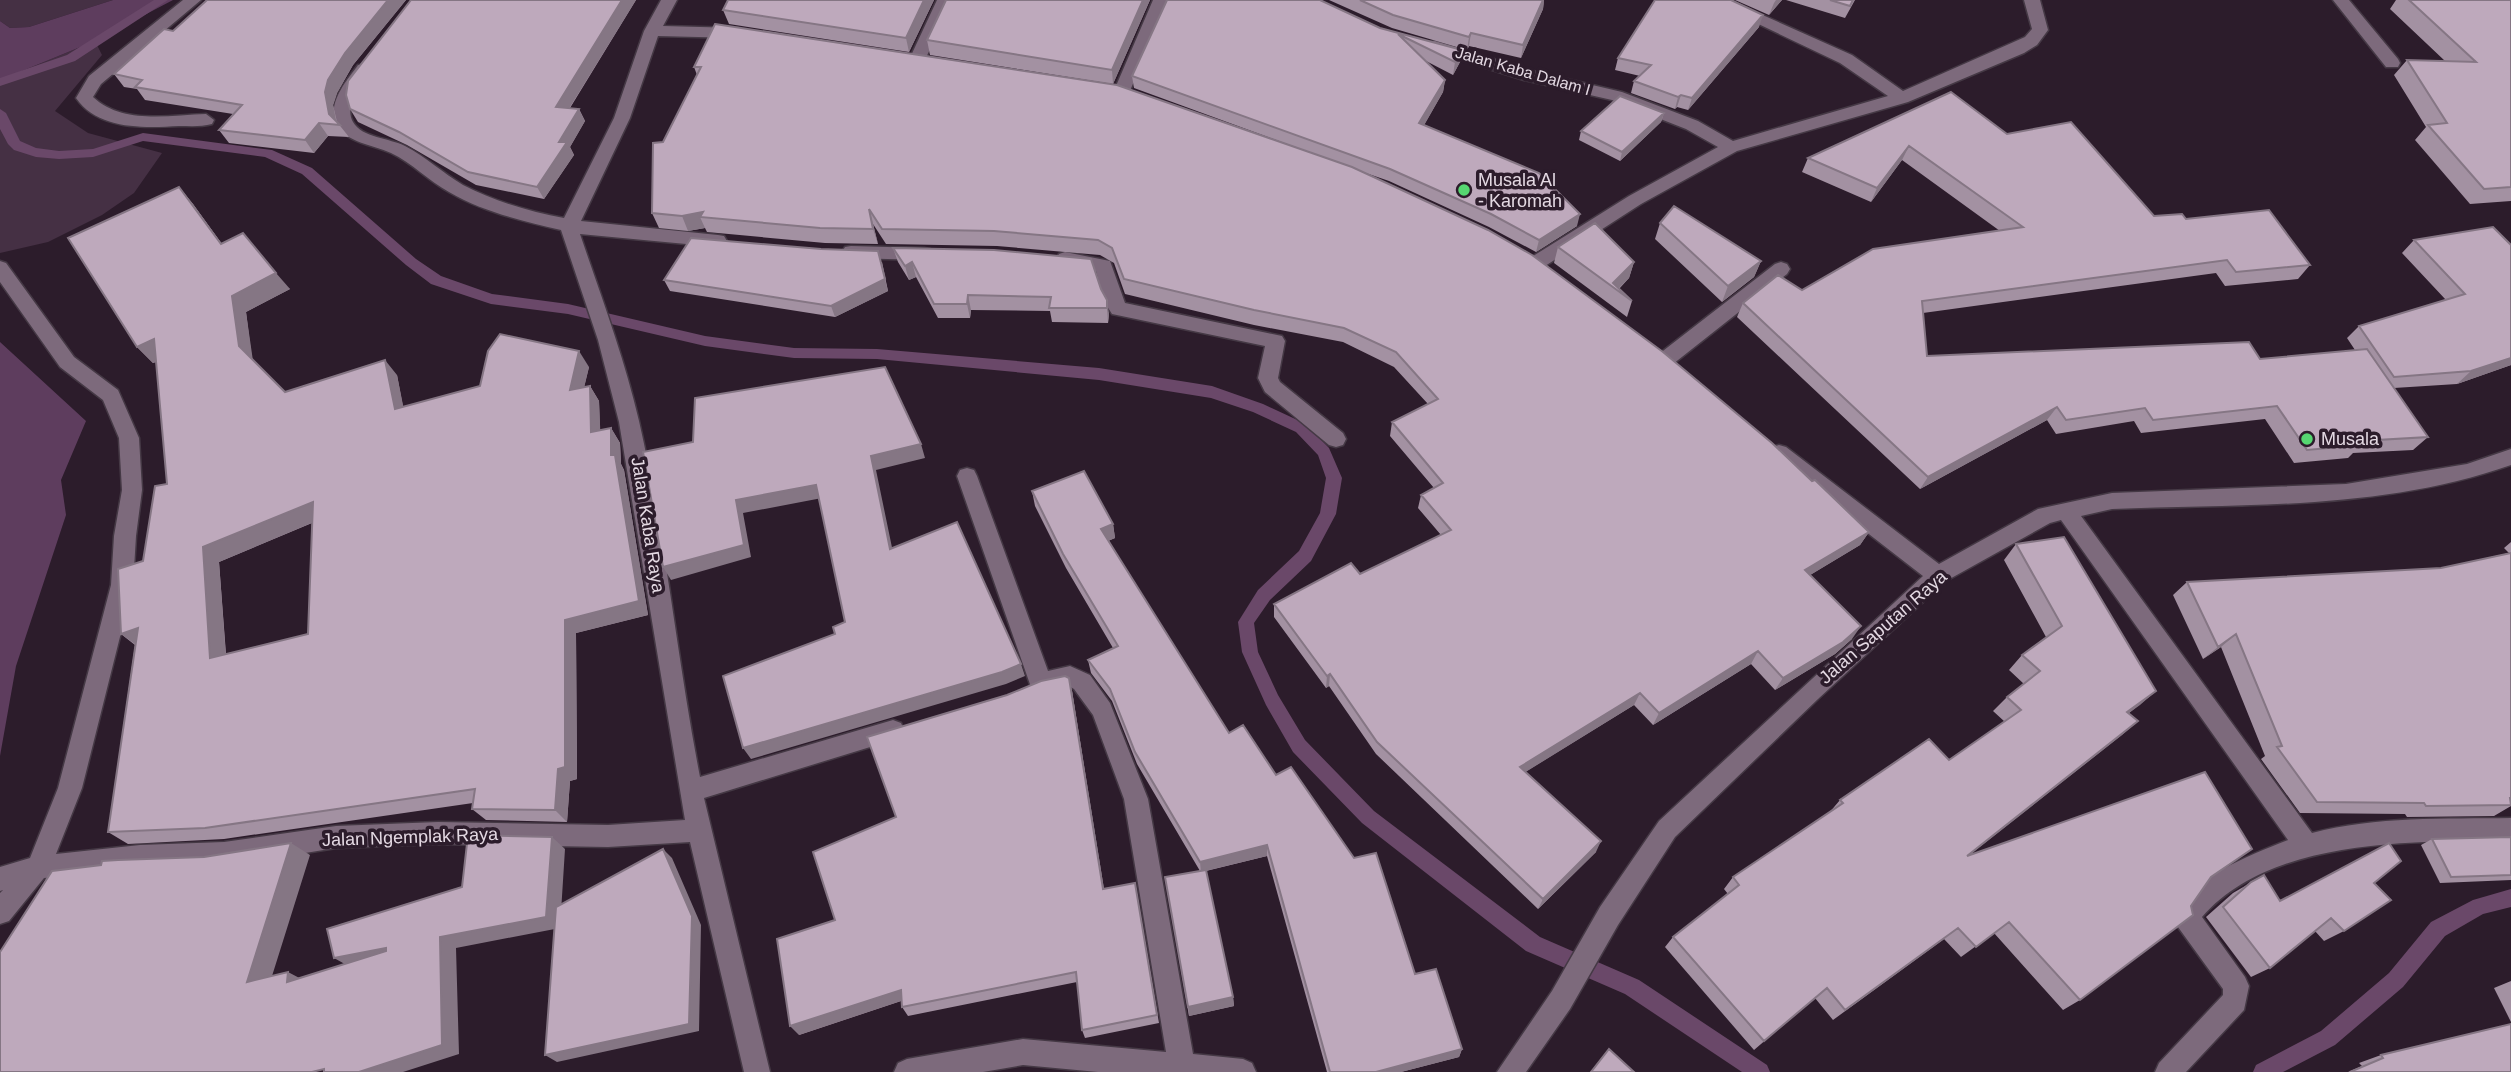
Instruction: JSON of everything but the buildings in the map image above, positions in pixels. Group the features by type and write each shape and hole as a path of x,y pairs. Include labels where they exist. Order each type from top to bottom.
{"street":[{"path":"194,0 95,80 84,98 92,108 120,119 206,120"},
{"path":"569,228 622,118 652,31 669,0"},
{"path":"896,59 923,63 944,0"},
{"path":"1121,94 1161,0"},
{"path":"1716,0 1846,59 1902,98"},
{"path":"1536,264 1634,200 1731,147 1902,98 1984,65 2031,41 2040,30 2032,0"},
{"path":"2341,0 2392,63"},
{"path":"652,31 733,32 761,36"},
{"name":"Jalan Kaba Dalam I","path":"1421,43 1530,76 1616,96 1692,125 1731,147"},
{"path":"377,53 346,92 341,111 345,123 357,135 400,150 432,175 466,194 569,228 641,237 737,242"},
{"name":"Jalan Kaba Raya","path":"569,228 619,374 640,465 691,792 757,1072"},
{"path":"835,252 940,254"},
{"path":"1050,257 1104,266 1114,303 1119,309 1275,341 1268,379 1272,387 1336,439"},
{"path":"0,268 66,362 111,396 130,438 132,490 125,536 122,586 70,788 38,867 0,912"},
{"path":"1666,359 1781,269"},
{"path":"1768,444 1938,575"},
{"name":"Jalan Saputan Raya","path":"1510,1072 1562,1000 1609,916 1667,829 1810,692 1938,575 2045,515 2112,501 2346,492 2468,472 2511,457"},
{"path":"967,475 1031,687 1070,676 1082,682 1102,710 1136,799 1182,1067"},
{"path":"2066,511 2305,844"},
{"path":"691,792 917,723"},
{"path":"2173,1070 2235,1000 2236,986 2187,918 2192,908 2241,871 2305,844 2393,831 2511,829"},
{"name":"Jalan Ngemplak Raya","path":"0,879 38,867 140,857 224,854 336,837 438,833 608,836 699,830"},
{"path":"908,1072 1023,1052 1243,1072"}],"shaded area":[{"path":"0,0 113,0 29,27 10,28 0,21"},
{"path":"113,0 173,0 95,41 0,80 0,21 10,28 29,27"},
{"path":"95,41 102,55 55,111 88,133 162,153 134,193 102,215 48,242 0,253 0,80"},
{"path":"0,342 86,421 61,480 66,515 16,666 0,756"}],"waterway":[{"path":"0,82 71,58 162,0"},
{"path":"0,113 13,141 19,147 36,153 93,153 143,137 267,153 307,171 411,262 436,280 491,299 568,309 705,341 794,353 877,354 1099,374 1212,392 1258,408 1301,428 1324,452 1334,478 1328,514 1305,556 1264,595 1246,622 1250,652 1272,700 1299,746 1368,817 1533,944 1632,987 1760,1072"},
{"path":"2263,1072 2328,1038 2396,980 2438,929 2480,906 2511,898"}],"place":[{"name":"Musala Al - Karomah","path":"1464,190"},
{"name":"Musala","path":"2307,439"}]}
